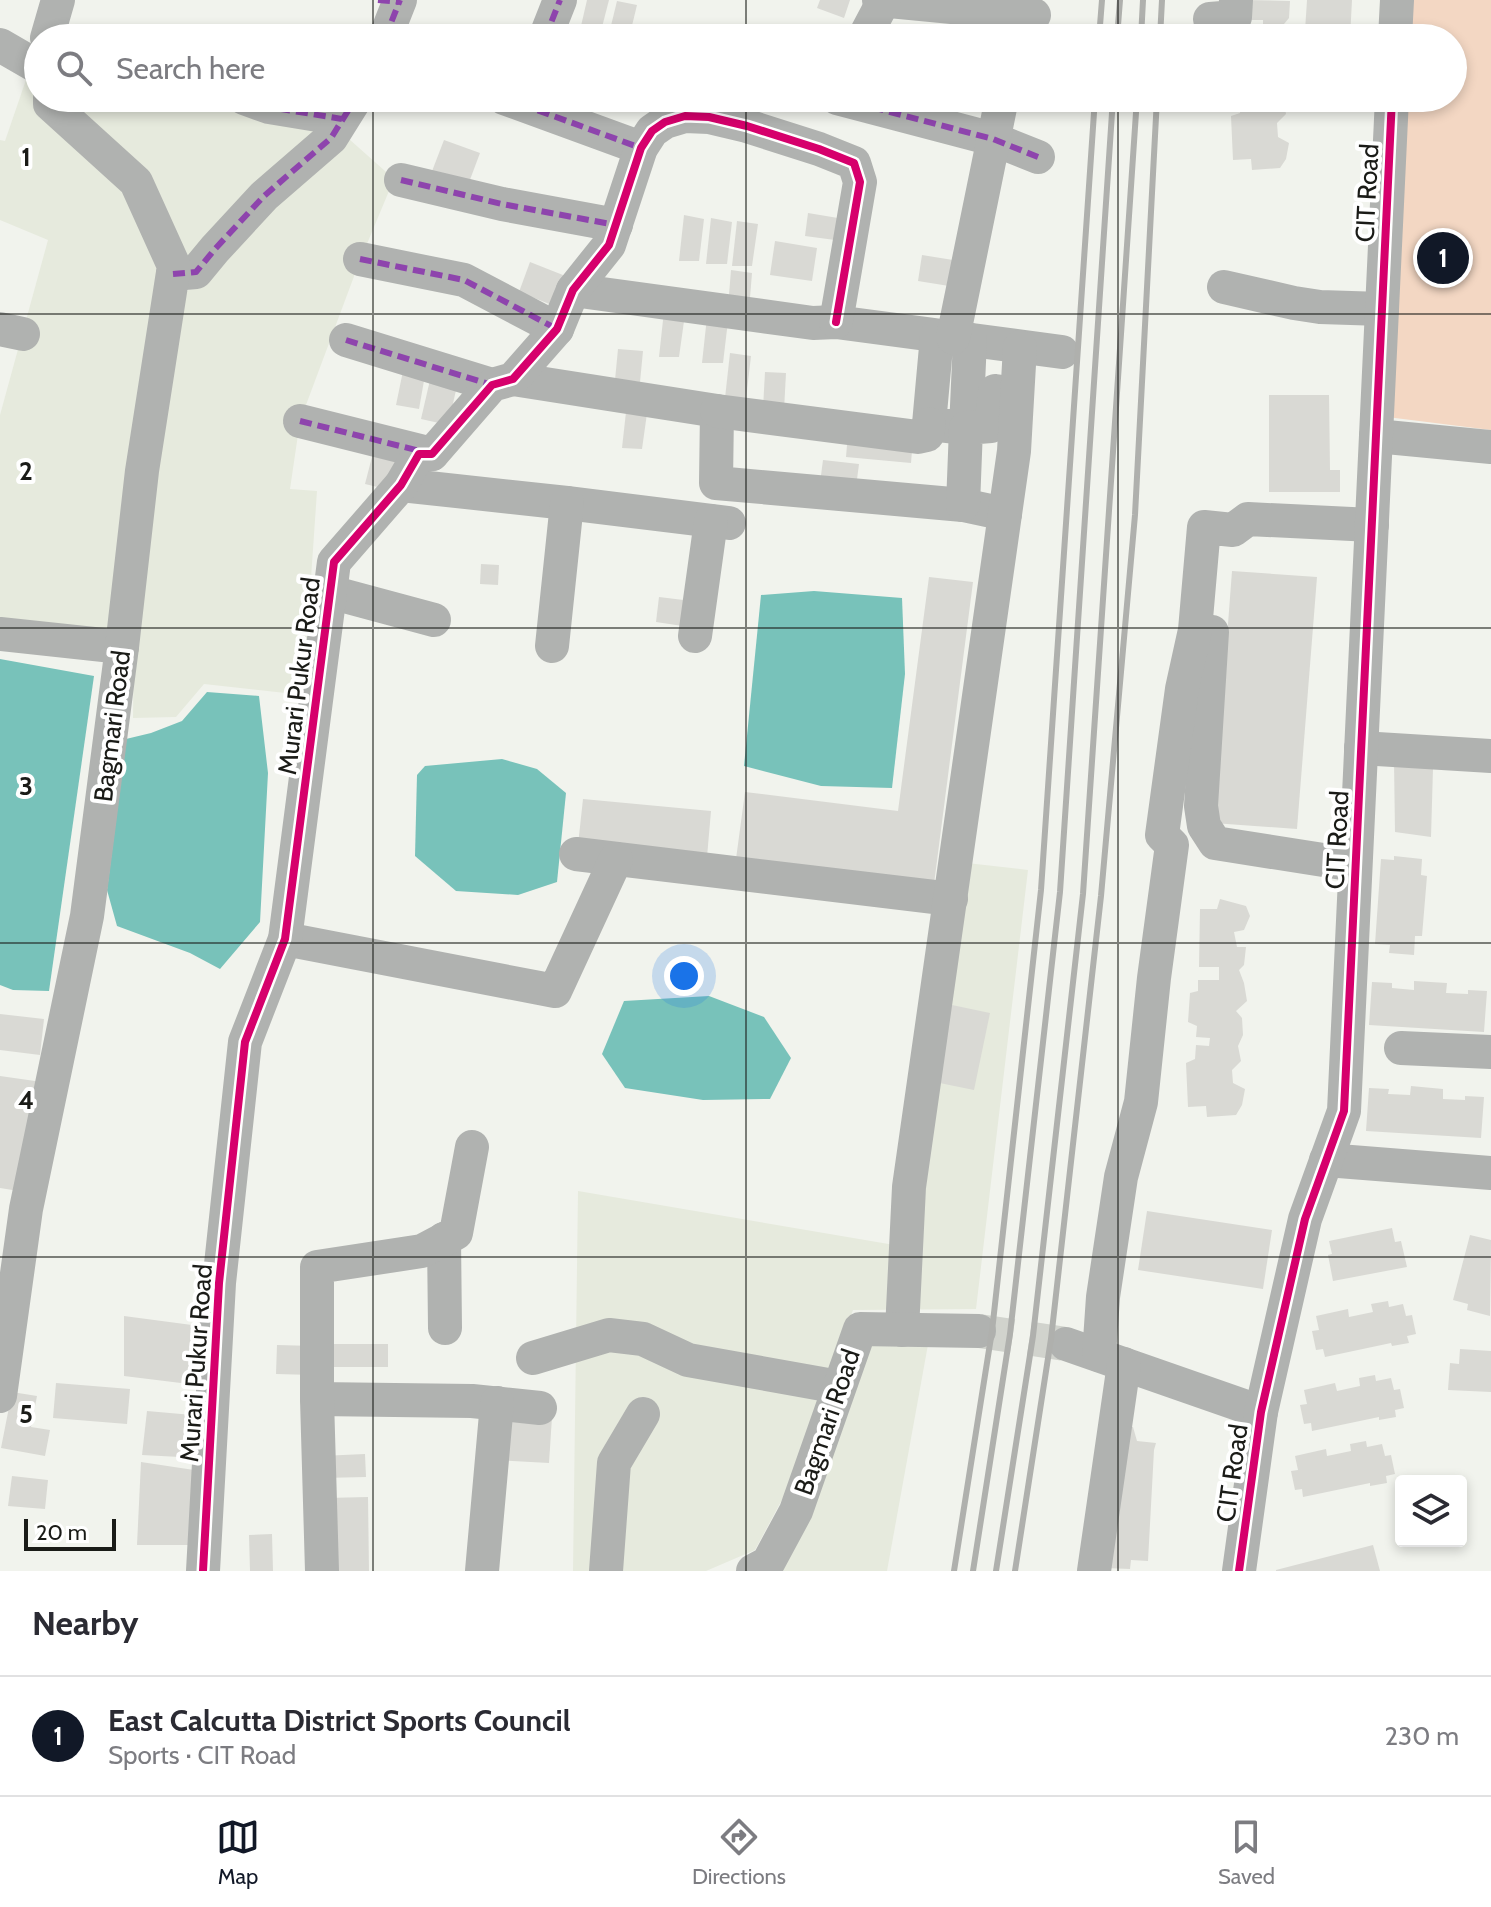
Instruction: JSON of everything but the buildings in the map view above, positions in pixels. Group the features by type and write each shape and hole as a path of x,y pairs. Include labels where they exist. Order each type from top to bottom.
{"street":[{"path":"51,24 58,0"},
{"path":"551,24 560,0"},
{"path":"871,24 882,0 1024,22"},
{"path":"1396,24 1397,0"},
{"path":"388,24 392,1"},
{"path":"0,45 24,59"},
{"name":"Bagmari Road","path":"0,1396 26,1209 87,916 142,471 174,266 136,182 59,112"},
{"path":"173,274 196,272 264,196 331,138 347,112"},
{"path":"542,112 641,148"},
{"name":"Murari Pukur Road","path":"203,1571 219,1283 245,1042 285,939 334,562 401,485 419,454 432,454 557,329 573,290 609,245 641,148 652,131 665,122 670,112"},
{"name":"Murari Pukur Road","path":"690,112 819,149 854,163 860,182 836,322"},
{"path":"819,149 831,112"},
{"path":"890,112 993,139 1038,157"},
{"path":"346,340 503,382 918,437 927,435 953,338 999,112"},
{"name":"CIT Road","path":"1239,1571 1261,1412 1305,1219 1344,1111 1391,112"},
{"path":"401,180 502,204 616,225"},
{"path":"360,259 464,280 557,329"},
{"path":"1224,287 1307,305 1382,309"},
{"path":"573,290 813,323 836,322 1062,352"},
{"path":"953,338 966,428 963,505"},
{"path":"902,1330 909,1187 1014,451 1020,347"},
{"path":"929,424 966,428 991,426 995,391 1018,394"},
{"path":"717,411 716,483 963,505 1005,514"},
{"path":"300,421 432,454"},
{"path":"1376,436 1491,447"},
{"path":"401,485 720,522 695,636"},
{"path":"552,646 567,503"},
{"path":"1094,1571 1112,1359 1103,1297 1121,1177 1141,1102 1172,845 1162,835 1182,689 1195,630 1204,527 1233,530 1248,519 1372,525"},
{"path":"1215,575 1201,806 1204,826 1215,843 1355,865"},
{"path":"330,592 434,620"},
{"path":"0,634 122,647"},
{"path":"1361,748 1491,756"},
{"path":"576,854 951,899"},
{"path":"285,939 555,991 616,859"},
{"path":"1401,1048 1491,1052"},
{"path":"322,1571 317,1267 422,1251 456,1233 472,1147"},
{"path":"1326,1160 1491,1173"},
{"path":"444,1239 445,1328"},
{"name":"Bagmari Road","path":"753,1571 768,1563 796,1511 860,1329 979,1331"},
{"path":"533,1358 609,1335 643,1339 688,1360 839,1387"},
{"path":"1066,1344 1261,1412"},
{"path":"317,1399 433,1400 540,1408"},
{"path":"482,1571 497,1403"},
{"path":"606,1571 614,1463 643,1414"}],"shaded area":[{"path":"1408,0 1491,0 1491,430 1387,417 1402,112 1467,112 1467,24 1407,24"},
{"path":"24,86 24,112 52,112 123,184 165,265 116,638 0,621 0,415 48,240 0,220 0,140 5,141"},
{"path":"72,112 289,112 331,123 193,265"},
{"path":"349,139 394,179 300,421 290,489 317,491 303,695 204,684 176,717 133,718 134,625 179,297 194,286 274,202"},
{"path":"967,863 1028,870 976,1309 853,1310 792,1481 755,1550 706,1571 573,1571 578,1191 918,1249"},
{"path":"867,1336 929,1339 887,1571 766,1571"}],"water":[{"path":"814,591 902,598 905,674 892,788 821,786 744,766 761,595"},
{"path":"0,659 94,676 49,991 13,990 0,985"},
{"path":"207,692 259,696 268,773 260,922 220,969 190,953 117,926 107,890 126,739 182,721"},
{"path":"502,759 537,769 566,793 557,882 518,895 456,891 415,856 417,775 425,766"},
{"path":"709,996 764,1017 791,1058 770,1099 703,1100 625,1088 602,1054 624,1001"}],"tunnel":[{"path":"979,1331 1066,1344"}],"railway":[{"path":"1100,24 1102,0"},
{"path":"1118,24 1120,0"},
{"path":"1142,24 1143,0"},
{"path":"1161,24 1162,0"},
{"path":"954,1571 992,1331 1041,890 1094,112"},
{"path":"973,1571 1010,1334 1060,892 1112,112"},
{"path":"996,1571 1033,1336 1083,894 1136,112"},
{"path":"1015,1571 1051,1339 1101,896 1135,515 1156,112"}],"marked path":[{"path":"378,0 399,2"},
{"path":"391,24 400,0"},
{"path":"551,24 560,0"},
{"path":"299,112 342,119"},
{"path":"173,274 196,272 264,196 331,138 347,112"},
{"path":"542,112 641,148"},
{"path":"680,112 685,116"},
{"path":"890,112 993,139 1038,157"},
{"path":"401,180 502,204 616,225"},
{"path":"360,259 464,280 557,329"},
{"path":"346,340 492,385"},
{"path":"300,421 428,453"}],"cycle path":[{"path":"1239,1571 1261,1412 1305,1219 1344,1111 1391,112"},
{"path":"203,1571 219,1283 245,1042 285,939 334,562 401,485 419,454 432,454 492,385 513,379 557,329 573,290 609,245 641,148 652,131 665,122 685,116 709,117 747,126 854,163 860,182 836,322"}],"place":[{"name":"East Calcutta District Sports Council","path":"1443,258"}]}
